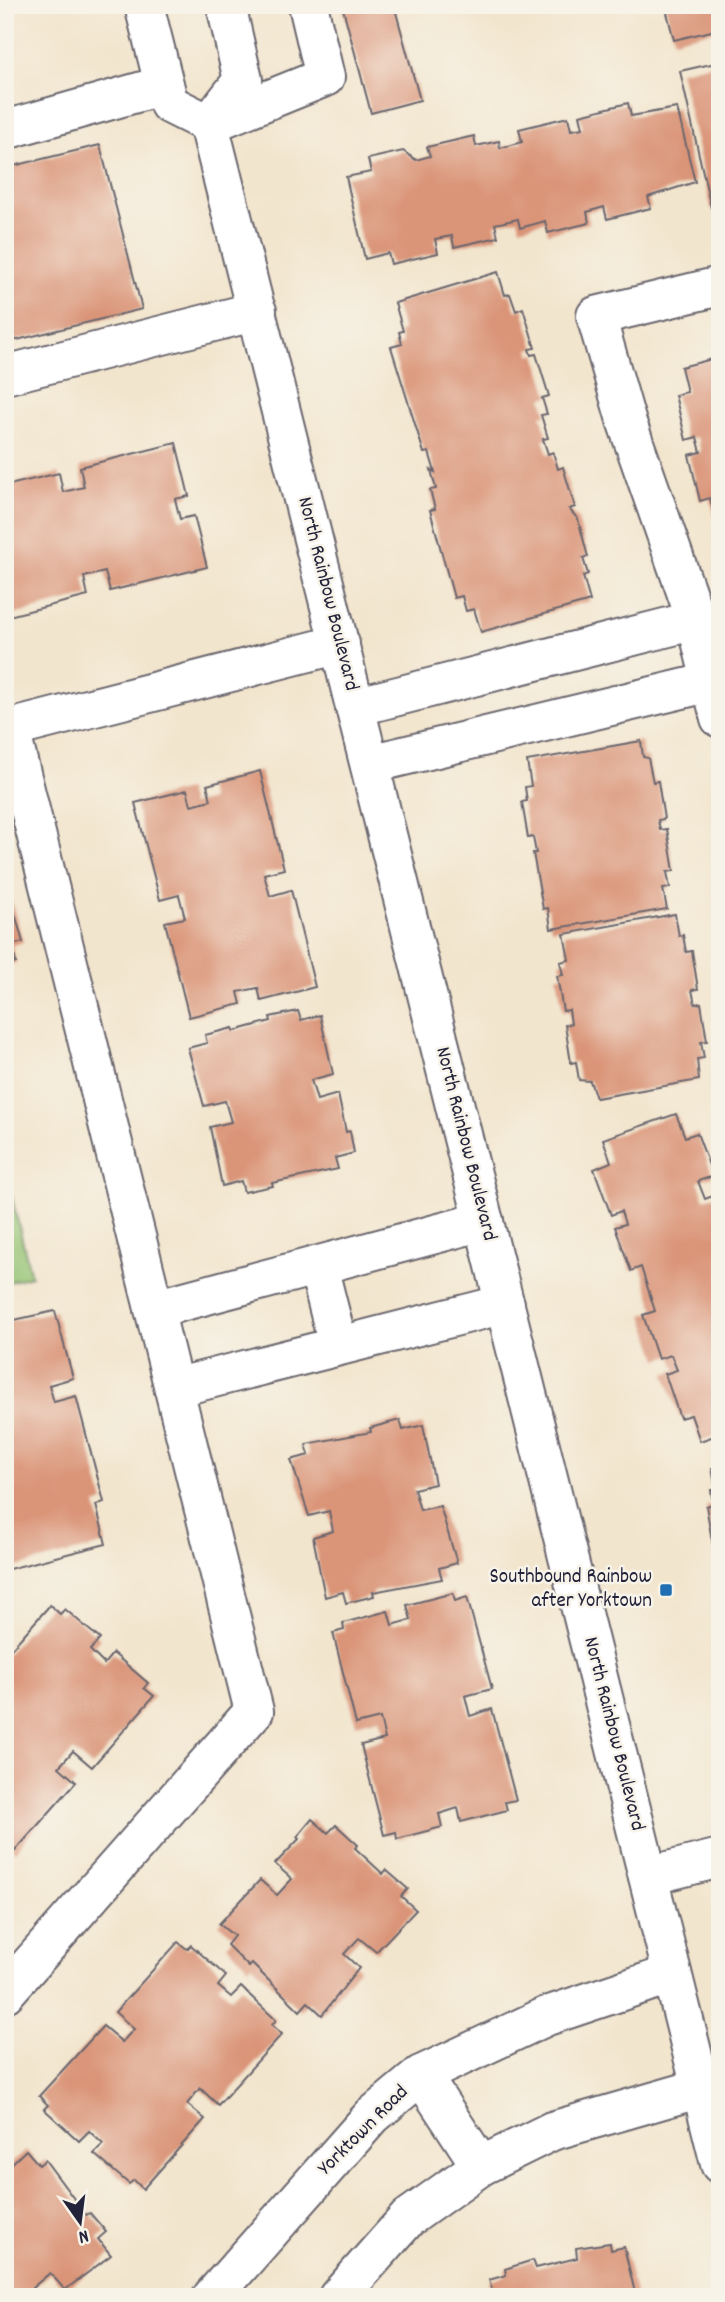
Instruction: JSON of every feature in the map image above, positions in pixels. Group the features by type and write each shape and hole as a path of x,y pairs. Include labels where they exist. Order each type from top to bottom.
{"street":[{"path":"144,5 169,104 209,124 325,77 308,5"},
{"path":"209,124 243,80 226,5"},
{"path":"5,130 164,85"},
{"name":"North Rainbow Boulevard","path":"209,124 718,2148"},
{"path":"370,764 715,700 696,620 626,421 596,316 720,286"},
{"path":"5,374 257,312"},
{"path":"355,707 696,620"},
{"path":"5,1993 254,1711 8,730 340,644"},
{"path":"154,1309 484,1221"},
{"path":"318,1266 338,1345"},
{"path":"174,1388 505,1304"},
{"path":"648,1876 720,1858"},
{"name":"Yorktown Road","path":"212,2297 372,2116 421,2074 547,2016 673,1974"},
{"path":"421,2074 481,2166"},
{"path":"338,2297 408,2218 481,2166 552,2131 701,2088"}],"green space":[{"path":"5,1169 31,1276 5,1283"}],"building":[{"path":"342,5 394,5 420,100 371,113"},
{"path":"665,5 720,5 720,29 674,40"},
{"path":"720,62 720,206 711,208 680,71"},
{"path":"628,103 631,116 677,108 695,182 648,197 651,208 607,219 604,207 587,212 589,223 548,233 545,221 520,228 518,219 495,224 498,237 454,247 452,236 435,239 438,253 391,264 388,253 365,259 346,177 371,172 368,159 403,151 416,160 430,156 427,147 474,136 476,146 499,141 500,148 522,142 519,129 568,117 571,130 583,128 580,115"},
{"path":"100,145 142,309 5,343 5,168"},
{"path":"498,272 505,295 510,294 516,311 523,308 535,348 529,349 531,355 536,354 549,396 542,398 547,414 541,415 548,438 543,439 548,454 553,452 558,469 563,467 575,507 569,509 578,519 588,557 583,558 588,574 583,576 590,601 481,632 474,609 466,611 462,596 454,598 430,510 435,509 430,490 436,489 431,470 435,472 429,452 424,453 391,347 402,344 399,332 403,331 395,303"},
{"path":"720,357 720,524 717,525 710,498 700,501 689,455 701,452 697,437 686,440 675,395 687,392 681,367"},
{"path":"176,443 189,496 175,499 180,519 194,516 207,567 110,591 105,572 84,577 88,596 5,617 5,486 59,473 63,492 84,487 80,467"},
{"path":"641,741 643,757 648,758 653,782 658,781 664,819 658,820 660,830 667,829 674,871 667,872 670,888 663,889 667,909 551,929 548,908 543,909 533,853 536,853 533,837 528,838 522,802 527,801 525,787 531,786 527,761"},
{"path":"260,771 284,869 264,874 270,896 291,890 315,987 261,1001 258,988 238,992 241,1004 189,1017 165,922 185,918 179,895 160,900 135,803 187,790 191,805 211,800 207,785"},
{"path":"5,878 23,942 12,945 16,963 5,966"},
{"path":"675,914 679,936 683,935 686,952 692,951 698,989 692,990 695,1004 701,1003 707,1041 701,1042 704,1058 697,1059 699,1080 596,1098 590,1081 579,1080 576,1062 571,1063 565,1025 571,1024 569,1010 563,1011 557,976 563,975 560,962 569,960 564,934"},
{"path":"298,1011 301,1020 320,1015 333,1074 311,1080 317,1100 338,1094 346,1132 350,1131 354,1153 335,1158 338,1169 272,1183 273,1186 244,1192 241,1181 222,1186 210,1127 231,1122 225,1101 204,1106 188,1048 207,1043 205,1035 233,1028 234,1031 271,1021 270,1017"},
{"path":"676,1114 685,1137 697,1133 713,1176 698,1181 705,1199 718,1194 720,1199 720,1434 700,1441 691,1415 680,1418 665,1374 677,1370 671,1355 658,1359 643,1315 655,1311 641,1267 631,1271 615,1227 625,1224 621,1211 611,1215 594,1169 611,1162 603,1139"},
{"path":"55,1311 73,1378 49,1385 54,1402 76,1396 104,1502 96,1505 106,1544 5,1570 5,1322"},
{"path":"400,1420 403,1430 423,1425 435,1484 414,1489 420,1510 440,1506 457,1563 439,1568 442,1579 373,1592 374,1596 346,1603 343,1592 325,1597 313,1537 333,1531 329,1511 309,1516 291,1460 309,1455 306,1444 371,1432 370,1428"},
{"path":"720,1466 720,1545 713,1546 706,1506 713,1504 711,1490 716,1490 712,1468"},
{"path":"453,1593 455,1601 467,1597 492,1689 465,1696 470,1716 492,1709 516,1800 505,1802 507,1810 461,1822 458,1808 439,1814 442,1827 397,1839 396,1832 384,1835 361,1745 385,1739 380,1718 356,1724 333,1633 344,1630 343,1623 388,1611 392,1625 411,1620 407,1605"},
{"path":"50,1605 60,1614 65,1609 100,1639 90,1650 104,1664 113,1653 148,1683 144,1688 154,1696 92,1767 73,1751 59,1767 76,1782 15,1851 5,1843 5,1656"},
{"path":"312,1819 328,1833 336,1825 358,1845 355,1848 383,1874 386,1870 408,1889 401,1896 416,1910 376,1952 359,1938 344,1954 359,1968 322,2015 308,2002 300,2011 252,1964 249,1967 227,1945 234,1936 219,1924 260,1880 277,1895 292,1879 275,1864 299,1839 297,1837"},
{"path":"178,1942 187,1949 191,1945 226,1976 218,1986 231,1997 241,1987 276,2020 272,2025 282,2034 218,2105 200,2088 187,2104 205,2119 143,2189 134,2180 129,2184 94,2154 103,2144 89,2131 79,2141 44,2109 48,2105 39,2096 103,2026 122,2042 134,2029 115,2012"},
{"path":"26,2150 39,2165 45,2160 86,2215 90,2213 106,2232 98,2239 111,2255 65,2290 50,2273 32,2288 39,2297 5,2297 5,2170"},
{"path":"610,2243 611,2250 624,2247 636,2297 494,2297 489,2280 506,2275 505,2269 533,2260 536,2268 577,2258 576,2248"}],"place":[{"name":"Southbound Rainbow after Yorktown","path":"666,1590"}]}
